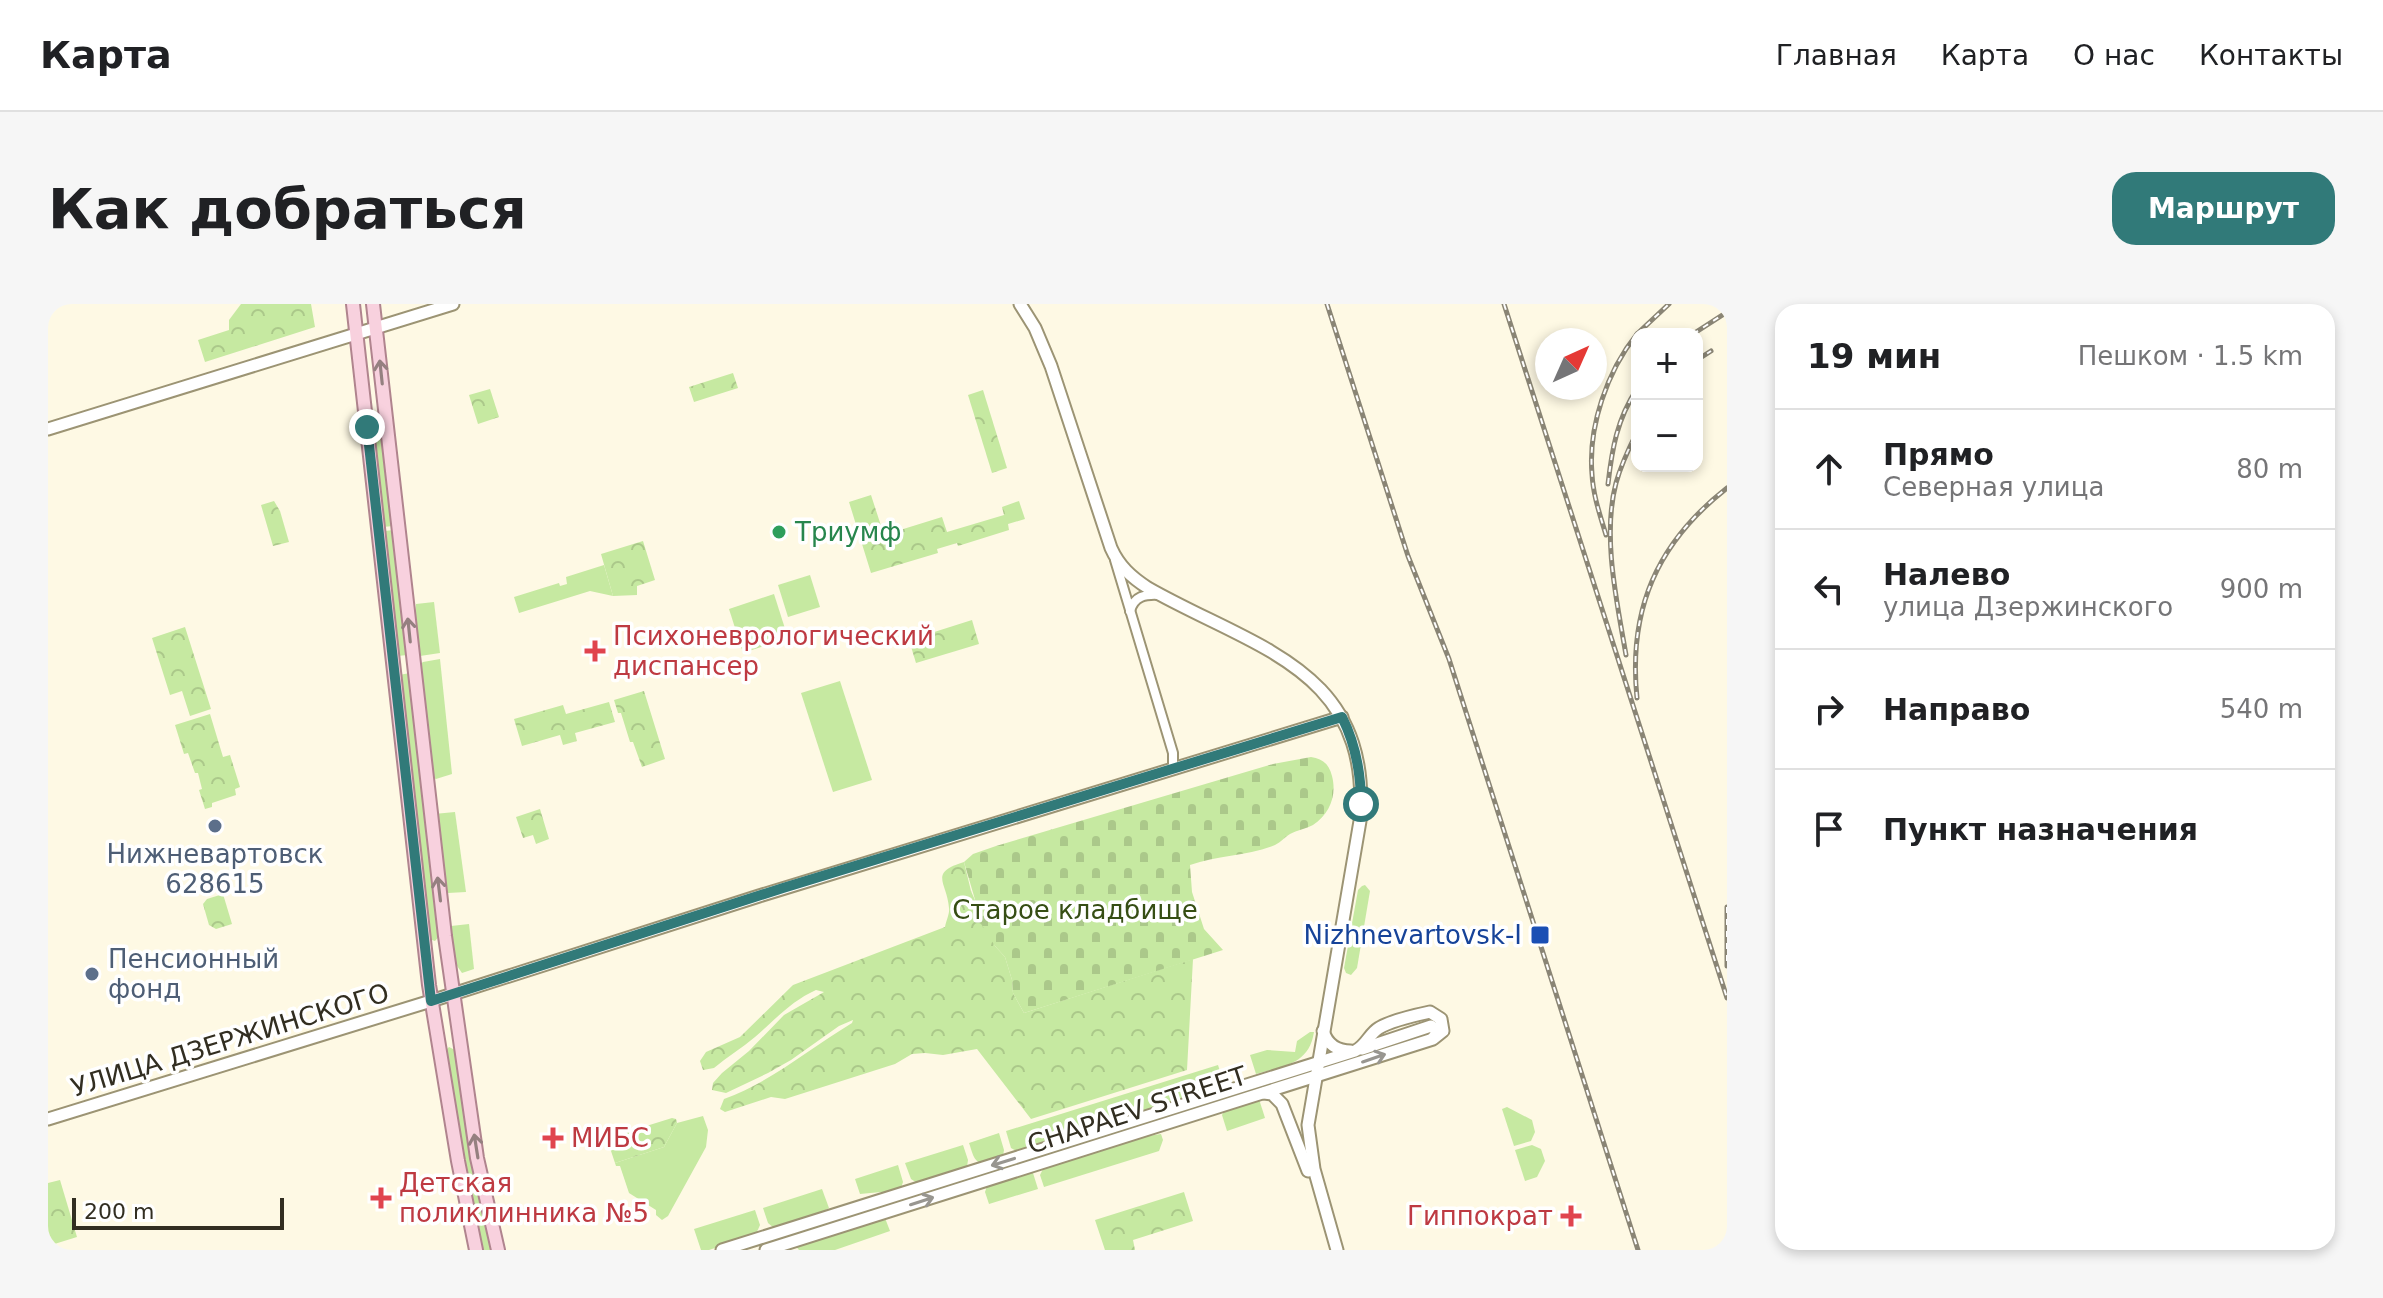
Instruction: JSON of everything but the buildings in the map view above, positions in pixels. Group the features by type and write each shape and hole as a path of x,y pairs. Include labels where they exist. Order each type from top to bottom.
{"main road":[{"path":"353,304 431,1001 476,1250"},
{"path":"373,304 445,936 477,1158 498,1250"},
{"path":"48,429 453,304"},
{"path":"1020,304 1035,328 1051,366 1111,548 1120,564 1130,576 1160,595 1295,666 1320,688 1342,717 1356,752 1361,804 1352,874 1309,1115 1314,1169 1336,1247"},
{"path":"367,427 369,417 376,414 384,418 387,424"},
{"name":"УЛИЦА ДЗЕРЖИНСКОГО","path":"48,1119 1342,717"},
{"path":"423,938 428,946 436,948 445,936"},
{"name":"CHAPAEV STREET","path":"722,1250 1096,1139 1264,1093 1433,1039 1441,1035 1444,1029 1440,1018 1433,1012 1427,1012 1377,1029 1358,1050"},
{"name":"CHAPAEV STREET","path":"766,1250 1431,1026 1438,1032 1433,1039"},
{"path":"1323,1031 1333,1046 1345,1051 1358,1050"},
{"path":"439,1052 440,1045 445,1041 455,1042 460,1049"},
{"path":"1264,1093 1276,1097 1285,1108 1336,1247"}],"street":[{"path":"1111,548 1173,753 1173,768"},
{"path":"1130,613 1139,597 1160,595"}],"green space":[{"path":"241,304 311,304 315,327 205,362 198,340 229,330 229,320"},
{"path":"733,373 738,388 694,402 689,387"},
{"path":"490,389 499,417 478,424 469,395"},
{"path":"983,390 1007,468 992,473 968,395"},
{"path":"376,420 381,423 393,526 383,527 372,423"},
{"path":"871,495 884,535 942,517 947,532 1004,515 1002,507 1019,501 1025,519 1008,524 1009,530 958,546 957,543 937,549 938,553 871,573 849,502"},
{"path":"274,501 289,542 273,546 261,505"},
{"path":"394,530 408,655 397,656 384,531"},
{"path":"643,541 655,580 637,586 637,595 613,596 601,554"},
{"path":"604,565 613,596 590,591 519,613 514,597 559,583 560,586 567,584 566,577"},
{"path":"810,575 820,607 788,617 778,585"},
{"path":"774,594 788,638 743,653 729,609"},
{"path":"434,602 440,653 420,656 416,604"},
{"path":"972,620 979,644 916,663 909,640"},
{"path":"185,627 211,709 190,716 182,691 170,695 152,638"},
{"path":"440,659 452,774 436,779 432,777 419,665"},
{"path":"410,673 440,935 435,941 429,939 399,675"},
{"path":"840,681 872,780 833,792 801,693"},
{"path":"644,691 665,759 642,767 614,700"},
{"path":"609,702 615,722 575,733 577,741 563,745 560,735 522,746 514,719 563,705 566,714"},
{"path":"210,714 223,757 230,755 240,787 235,789 236,795 212,803 212,807 205,809 198,773 195,773 188,753 184,754 175,725"},
{"name":"Старое кладбище","path":"1311,757 1327,765 1334,790 1331,804 1319,821 1265,849 1190,865 1192,892 1204,929 1223,950 1024,1013 1013,993 1005,957 983,927 964,862 973,854 996,846 1273,764"},
{"path":"540,809 549,839 536,844 533,835 523,838 516,817"},
{"path":"455,812 466,892 448,893 441,876 434,814"},
{"path":"964,862 971,891 995,946 1005,957 1013,993 1024,1013 1193,959 1187,1070 1031,1119 977,1049 943,1055 912,1054 895,1064 785,1099 771,1097 725,1112 720,1109 724,1099 774,1074 853,1020 839,1026 791,1060 726,1093 712,1090 713,1083 722,1073 784,1015 824,992 816,990 799,1000 714,1068 703,1070 700,1061 706,1052 740,1037 793,985 945,927 949,910 943,875 946,870"},
{"path":"1365,885 1370,891 1357,968 1351,975 1344,968 1358,890"},
{"path":"223,894 232,924 216,929 209,925 203,904 207,899"},
{"path":"469,924 474,969 462,973 455,963 451,926"},
{"path":"1314,1032 1311,1043 1301,1058 1256,1074 1250,1055 1267,1050 1295,1052 1297,1041"},
{"path":"449,1047 455,1050 472,1160 492,1250 481,1250 444,1052"},
{"path":"1218,1065 1224,1084 1212,1091 1018,1152 1011,1148 1006,1131"},
{"path":"1259,1099 1265,1118 1227,1131 1222,1115 1224,1111"},
{"path":"1507,1107 1532,1120 1535,1132 1531,1141 1514,1146 1502,1109"},
{"path":"703,1116 708,1130 706,1147 668,1216 662,1220 656,1215 656,1210 629,1193 620,1166 615,1163 664,1147 677,1123"},
{"path":"672,1118 677,1123 664,1147 615,1163 608,1142 611,1137"},
{"path":"999,1133 1003,1156 979,1163 969,1143"},
{"path":"1161,1134 1163,1140 1159,1151 1044,1187 1040,1175 1044,1167 1141,1137"},
{"path":"963,1145 967,1167 917,1183 911,1179 905,1163"},
{"path":"1532,1145 1541,1149 1545,1161 1537,1177 1525,1181 1515,1150"},
{"path":"898,1165 903,1182 901,1188 882,1195 881,1192 860,1194 855,1179"},
{"path":"1027,1172 1033,1173 1038,1189 989,1204 985,1192 987,1186"},
{"path":"60,1180 77,1237 48,1246 48,1183"},
{"path":"822,1189 829,1208 815,1216 774,1228 768,1223 763,1208"},
{"path":"1184,1192 1193,1221 1133,1240 1135,1250 1105,1250 1095,1220"},
{"path":"755,1210 760,1225 756,1234 701,1250 694,1229"},
{"path":"885,1218 890,1231 835,1250 799,1250 792,1242"}],"railway":[{"path":"1327,304 1408,556 1449,659 1638,1250"},
{"path":"1504,304 1727,998"},
{"path":"1643,328 1669,304"},
{"path":"1702,328 1727,312"},
{"path":"1606,535 1593,482 1593,438 1609,382 1631,342"},
{"path":"1703,356 1711,351"},
{"path":"1608,484 1616,435 1631,400"},
{"path":"1626,655 1612,569 1610,525 1616,483 1631,444"},
{"path":"1637,698 1637,635 1652,580 1682,532 1727,488"},
{"path":"1727,907 1727,966"}],"place":[{"name":"Триумф","path":"779,532"},
{"name":"Психоневрологический диспансер","path":"595,651"},
{"name":"Нижневартовск 628615","path":"215,826"},
{"name":"Nizhnevartovsk-I","path":"1540,935"},
{"name":"Пенсионный фонд","path":"92,974"},
{"name":"МИБС","path":"553,1138"},
{"name":"Детская поликлинника №5","path":"381,1198"},
{"name":"Гиппократ","path":"1571,1216"}],"route":[{"path":"367,427 431,1001 783,888 1342,717 1356,752 1361,804"}]}
